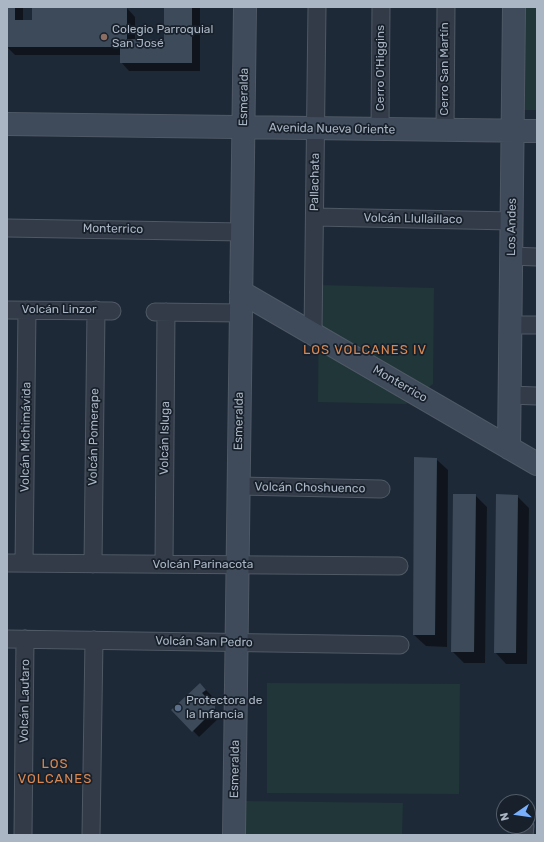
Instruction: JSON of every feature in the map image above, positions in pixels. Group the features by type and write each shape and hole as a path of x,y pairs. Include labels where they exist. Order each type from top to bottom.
{"street":[{"name":"Esmeralda","path":"234,835 245,7"},
{"name":"Pallachata","path":"313,333 318,7"},
{"name":"Cerro O'Higgins","path":"380,129 381,7"},
{"name":"Cerro San Martín","path":"445,130 446,7"},
{"name":"Los Andes","path":"509,448 514,7"},
{"name":"Avenida Nueva Oriente","path":"7,124 537,131"},
{"name":"Volcán Llullaillaco","path":"315,217 512,221"},
{"name":"Monterrico","path":"7,228 242,232"},
{"path":"511,256 537,257"},
{"name":"Monterrico","path":"241,302 313,333 537,464"},
{"name":"Volcán Isluga","path":"164,564 161,312 241,302"},
{"name":"Volcán Linzor","path":"7,310 104,310"},
{"name":"Volcán Michimávida","path":"24,563 27,310"},
{"name":"Volcán Pomerape","path":"93,564 104,310"},
{"path":"510,325 537,326"},
{"path":"509,395 537,396"},
{"name":"Volcán Choshuenco","path":"238,486 382,489"},
{"name":"Volcán Parinacota","path":"7,563 399,566"},
{"name":"Volcán San Pedro","path":"7,639 400,645"},
{"name":"Volcán Lautaro","path":"23,835 25,639"},
{"path":"91,835 94,640"}],"green space":[{"path":"523,7 537,7 537,110 521,110"},
{"path":"319,285 434,288 433,384 406,404 318,402"},
{"path":"267,683 460,684 459,794 267,793"},
{"path":"245,801 403,803 402,835 244,835"}],"building":[{"name":"Colegio Parroquial San José","path":"7,7 15,7 15,20 32,20 32,7 127,7 127,39 164,40 164,7 192,7 192,63 120,63 120,47 7,47"},
{"path":"414,457 437,458 435,635 413,635"},
{"path":"453,494 476,494 474,652 451,652"},
{"path":"496,494 518,495 516,653 494,653"},
{"path":"200,683 206,690 202,693 215,706 215,709 192,732 171,710"}],"place":[{"name":"Colegio Parroquial San José","path":"104,37"},
{"name":"Protectora de la Infancia","path":"178,708"}],"district":[{"name":"LOS VOLCANES IV","path":"365,350"},
{"name":"LOS VOLCANES","path":"55,772"}]}
